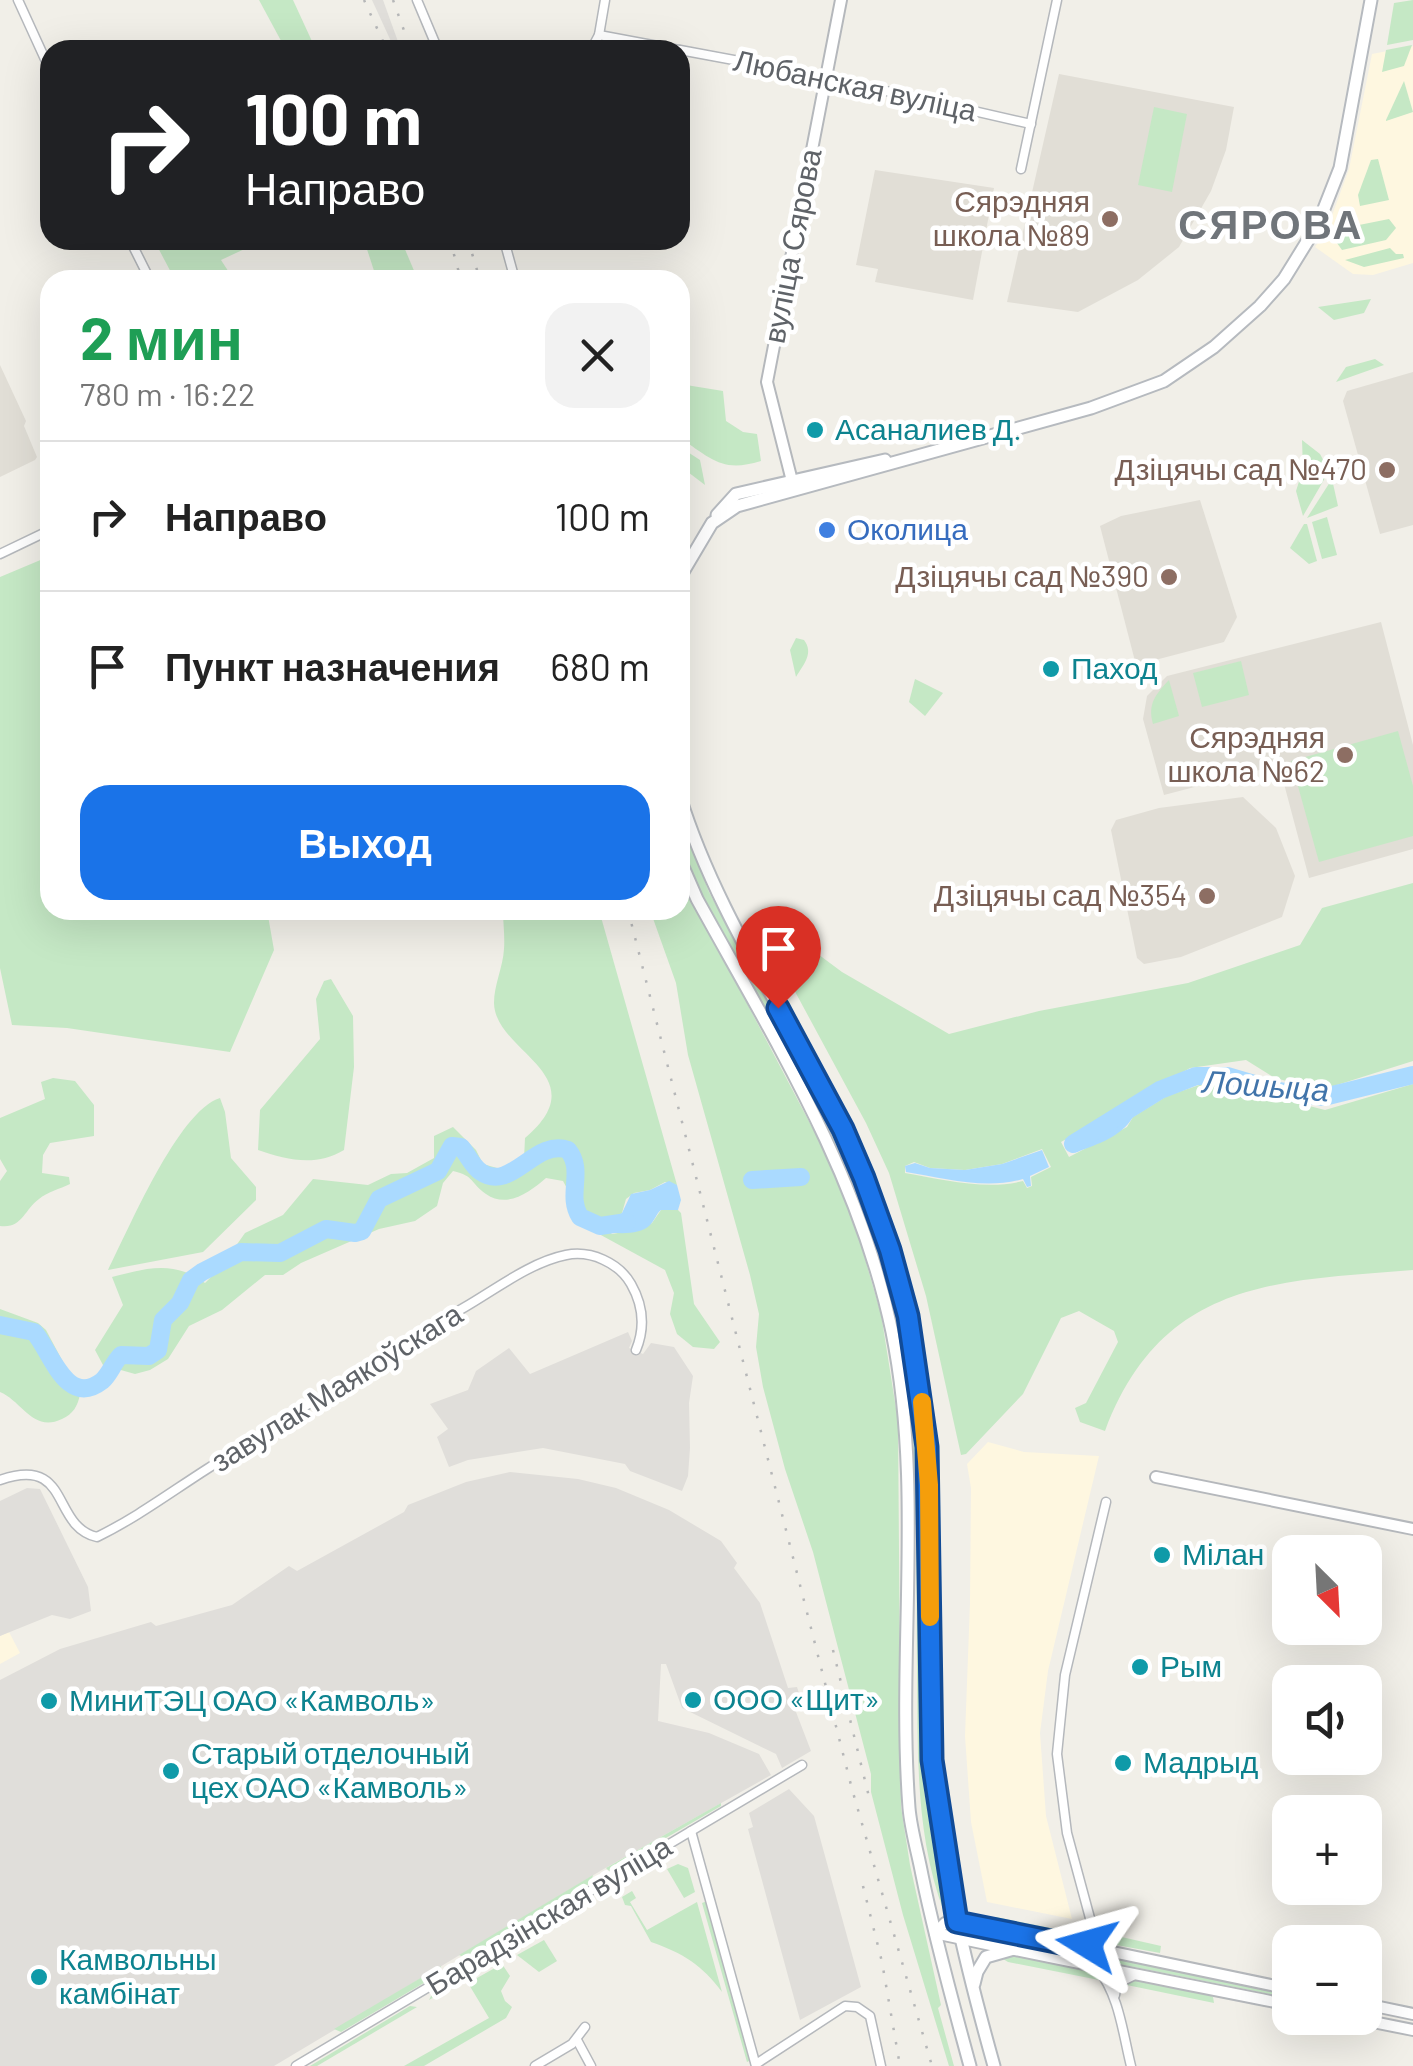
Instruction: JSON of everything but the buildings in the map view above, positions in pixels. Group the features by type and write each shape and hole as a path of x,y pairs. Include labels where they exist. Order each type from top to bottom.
{"main road":[{"path":"690,559 712,522 736,494 793,486 861,463 908,456 1091,408 1164,381 1214,347 1284,279 1329,198 1340,168 1371,0"},
{"path":"690,825 708,875 843,1129 881,1222 903,1297 927,1447 932,1760 960,1938 994,2066"},
{"path":"690,882 809,1102 845,1178 892,1334 907,1455 910,1812 935,1932 970,2066"},
{"path":"974,1994 975,1976 986,1957 1014,1949"}],"street":[{"path":"18,0 40,48"},
{"path":"417,0 434,40"},
{"path":"597,40 605,0"},
{"name":"вуліца Сярова","path":"793,486 767,382 841,0"},
{"path":"1021,169 1056,0"},
{"name":"Любанская вуліца","path":"599,35 626,40"},
{"name":"Любанская вуліца","path":"690,52 825,77 1030,124"},
{"path":"0,554 40,535"},
{"name":"завулак Маякоўскага","path":"0,1480 20,1473 38,1474 57,1492 80,1527 88,1535 98,1537 439,1322 543,1262 569,1254 590,1255 609,1262 631,1284 642,1320 636,1350"},
{"path":"1156,1477 1413,1529"},
{"path":"1106,1502 1065,1675 1057,1734 1062,1808 1094,1933 1099,1945 1110,1952"},
{"name":"Барадзінская вуліца","path":"296,2066 802,1765"},
{"path":"691,1831 755,2065 846,2006 870,2016 881,2066"},
{"path":"1272,1985 957,1922 941,1925 935,1932 1272,2002"},
{"path":"1076,1946 1090,1943 1094,1933"},
{"path":"1097,1968 1114,1999 1131,2066"},
{"path":"1114,1999 1117,1984 1133,1976"},
{"path":"1382,2008 1413,2014"},
{"path":"1382,2024 1413,2030"},
{"path":"535,2066 577,2040 586,2026"},
{"path":"577,2040 592,2066"}],"shaded area":[{"path":"372,0 383,0 397,40 390,40"},
{"path":"1413,46 1413,263 1373,275 1353,274 1315,247 1327,229 1349,169 1372,54"},
{"name":"Сярэдняя школа №89","path":"1059,74 1234,107 1226,150 1211,191 1179,247 1138,280 1078,312 1007,302"},
{"path":"875,170 994,188 973,300 875,282 878,269 856,265"},
{"path":"0,365 26,421 24,426 37,457 0,477"},
{"name":"Дзіцячы сад №470","path":"1413,372 1413,525 1380,534 1343,401 1347,391"},
{"name":"Дзіцячы сад №390","path":"1200,500 1237,617 1224,642 1136,665 1100,526 1121,516"},
{"name":"Сярэдняя школа №62","path":"1381,622 1413,745 1413,849 1309,878 1279,765 1164,795 1143,719 1147,696 1167,676"},
{"name":"Дзіцячы сад №354","path":"1243,797 1276,828 1295,876 1282,917 1181,957 1144,964 1137,958 1111,830 1116,820 1159,808"},
{"path":"628,1332 632,1341 629,1348 643,1354 651,1343 674,1347 693,1376 688,1476 682,1491 630,1471 625,1464 543,1448 468,1460 449,1467 437,1437 448,1429 430,1404 468,1390 476,1371 509,1348 530,1374"},
{"path":"988,1442 1024,1452 1099,1456 1048,1671 1040,1733 1046,1816 1072,1919 987,1902 971,1822 965,1736 971,1488 967,1464"},
{"path":"510,1472 578,1479 616,1488 669,1510 721,1541 737,1563 734,1568 760,1603 788,1688 797,1687 801,1699 796,1712 811,1751 782,1768 776,1754 682,1708 666,1664 661,1664 658,1721 709,1733 759,1754 771,1775 602,1870 274,2066 0,2066 0,1680 60,1649 151,1622 156,1626 232,1605 289,1566 297,1571 404,1512 408,1505 466,1482"},
{"path":"27,1488 40,1489 88,1587 91,1611 70,1619 52,1615 0,1636 0,1501"},
{"path":"9,1632 20,1653 0,1664 0,1636"},
{"path":"789,1789 814,1816 861,1987 800,2020 748,1829 753,1827 749,1813"}],"green space":[{"path":"259,0 293,0 311,40 281,40"},
{"path":"1413,0 1413,40 1387,45 1394,3"},
{"path":"1412,45 1404,66 1382,72 1386,50"},
{"path":"1404,81 1413,112 1386,121 1386,120"},
{"path":"1154,107 1187,114 1172,192 1138,185"},
{"path":"1378,159 1389,200 1360,206 1358,195 1371,160"},
{"path":"1389,219 1396,228 1386,240 1342,250 1337,243 1344,228"},
{"path":"1390,248 1404,258 1364,267 1345,260"},
{"path":"159,250 242,250 221,260 228,270 170,270"},
{"path":"367,250 405,250 414,270 374,270"},
{"path":"1371,299 1364,313 1334,320 1318,307"},
{"path":"1375,359 1384,365 1336,382 1346,367"},
{"path":"690,386 723,391 726,421 743,432 757,434 761,461 727,465 690,445"},
{"path":"1302,440 1320,454 1329,471 1303,516 1296,491 1303,469"},
{"path":"690,454 700,460 705,485 690,474"},
{"path":"1332,479 1338,506 1307,518"},
{"path":"1327,517 1337,555 1322,559 1312,522"},
{"path":"1304,524 1317,561 1309,564 1290,548"},
{"path":"40,560 40,920 269,920 274,950 230,1052 67,1028 12,1025 0,968 0,577"},
{"path":"796,638 804,640 808,649 807,659 796,677 790,650"},
{"path":"1241,661 1249,695 1202,707 1193,673"},
{"path":"915,679 943,693 925,716 909,702"},
{"path":"1169,680 1179,716 1153,724 1154,700"},
{"path":"1398,731 1413,786 1413,836 1319,862 1291,761"},
{"path":"690,843 709,892 846,1148 884,1248 898,1300 914,1388 921,1471 924,1790 944,1912 928,1853 920,1794 914,1474 905,1376 885,1279 832,1136 692,872"},
{"path":"1413,883 1413,1061 1321,1090 1275,1078 1246,1060 1190,1068 1061,1142 1069,1157 1127,1127 1133,1117 1167,1096 1211,1081 1325,1110 1413,1084 1413,1270 1270,1286 1229,1298 1191,1317 1158,1344 1129,1381 1105,1431 1080,1422 1075,1408 1086,1403 1118,1342 1114,1331 1079,1311 1061,1318 1023,1394 961,1455 926,1296 889,1173 758,923 788,938 795,937 842,972 949,1034 1039,1011 1188,983 1300,945 1322,908","holes":["1042,1149 1051,1167 1031,1177 1032,1186 1027,1188 1023,1181 979,1184 905,1173 905,1166 914,1162 930,1168 965,1170 1002,1164"]},
{"path":"690,895 833,1167 881,1314 898,1421 901,1807 941,2005 938,2008 954,2066 949,2066 903,1915 813,1552 763,1387 756,1347 759,1314 688,1055 676,983 654,920 690,920"},
{"path":"503,920 602,920 677,1185 665,1182 634,1193 606,1229 612,1234 642,1229 661,1210 681,1213 694,1304 720,1342 714,1349 693,1347 677,1334 670,1314 674,1293 665,1270 599,1234 581,1214 563,1181 546,1178 526,1193 502,1200 453,1171 443,1183 437,1206 415,1221 379,1229 301,1263 283,1275 265,1275 222,1310 189,1326 168,1359 150,1370 135,1374 103,1365 95,1350 123,1305 112,1277 171,1269 205,1283 245,1233 283,1215 313,1179 368,1185 391,1174 407,1173 434,1158 434,1136 453,1127 476,1150 483,1164 511,1172 524,1159 525,1138 545,1116 552,1097 538,1066 499,1021 494,1003 504,949"},
{"path":"331,979 353,1016 354,1067 344,1150 323,1159 301,1160 258,1150 260,1110 320,1039 316,999 324,981"},
{"path":"53,1078 75,1081 94,1105 94,1136 50,1143 43,1155 42,1173 69,1177 70,1184 42,1197 13,1225 0,1226 0,1181 7,1171 0,1159 0,1118 45,1099 41,1082"},
{"path":"220,1098 231,1158 256,1187 256,1200 203,1252 108,1270 172,1147 204,1107"},
{"path":"0,1309 38,1323 46,1330 80,1394 66,1417 52,1422 35,1419 0,1392"},
{"path":"721,1803 609,1871 606,1868"},
{"path":"678,1864 688,1868 695,1892 684,1898 667,1869"},
{"path":"593,1875 591,1883 466,1958 459,1955"},
{"path":"632,1891 636,1898 630,1902 647,1930 697,1902 722,1992 691,1961 651,1942 622,1897"},
{"path":"707,1901 751,2060 747,2062 702,1903"},
{"path":"991,1919 1085,1935 1079,1940 992,1923"},
{"path":"540,1930 546,1931 429,2000 432,1994"},
{"path":"990,1931 1272,1988 1272,1994 989,1938"},
{"path":"1104,1933 1161,1946 1160,1953 1111,1944"},
{"path":"544,1940 557,1961 539,1972 517,1955"},
{"path":"1010,1954 1095,1971 1104,1981 1008,1962 1000,1957"},
{"path":"502,1964 510,1976 501,1991 512,2007 506,2018 424,2066 404,2066 489,2018 468,1983"},
{"path":"441,1966 439,1974 341,2032 334,2029"},
{"path":"1131,1979 1207,1994 1214,2003 1122,1984"},
{"path":"410,2006 417,2007 317,2066 310,2066"}],"water":[{"path":"1123,1104 1133,1117 1128,1124 1108,1139 1077,1152 1069,1136"},
{"path":"1042,1150 1049,1167 1030,1176 1031,1186 1027,1187 1023,1179 964,1182 906,1172 905,1166 915,1163 965,1170 1002,1164"},
{"path":"669,1181 677,1185 681,1200 678,1210 661,1210 641,1230 607,1231 611,1219 622,1213 631,1194"}],"waterway":[{"name":"Лошыца","path":"1073,1144 1160,1090 1196,1076 1227,1076 1278,1091 1324,1097 1413,1075"},
{"name":"Лошыца","path":"0,1325 34,1332 60,1373 78,1388 89,1388 105,1378 121,1355 149,1356 158,1350 163,1320 180,1303 191,1280 202,1272 241,1252 280,1253 326,1229 362,1231 379,1199 438,1171 452,1146 461,1147 478,1170 492,1177 503,1176 545,1151 568,1150 575,1166 575,1200 580,1217 600,1226 627,1222"},
{"name":"Лошыца","path":"752,1180 801,1177"}],"railway":[{"path":"364,0 382,40"},
{"path":"393,0 407,40"},
{"path":"453,250 458,270"},
{"path":"471,250 477,270"},
{"path":"631,920 852,1789 932,2066"},
{"path":"833,1650 870,1801"},
{"path":"863,1886 882,1962 900,2066"}],"slow traffic":[{"path":"922,1402 929,1485 930,1617"}],"place":[{"name":"Сярэдняя школа №89","path":"1110,219"},
{"name":"Асаналиев Д.","path":"815,430"},
{"name":"Дзіцячы сад №470","path":"1387,470"},
{"name":"Околица","path":"827,530"},
{"name":"Дзіцячы сад №390","path":"1169,577"},
{"name":"Паход","path":"1051,669"},
{"name":"Сярэдняя школа №62","path":"1345,755"},
{"name":"Дзіцячы сад №354","path":"1207,896"},
{"name":"Мілан","path":"1162,1555"},
{"name":"Рым","path":"1140,1667"},
{"name":"ООО «Щит»","path":"693,1700"},
{"name":"МиниТЭЦ ОАО «Камволь»","path":"49,1701"},
{"name":"Мадрыд","path":"1123,1763"},
{"name":"Старый отделочный цех ОАО «Камволь»","path":"171,1771"},
{"name":"Камвольны камбінат","path":"39,1977"}],"district":[{"name":"СЯРОВА","path":"1271,225"}],"route":[{"path":"778,1008 843,1129 864,1178 908,1316 927,1447 932,1760 957,1922 1076,1946 1087,1944"}]}
